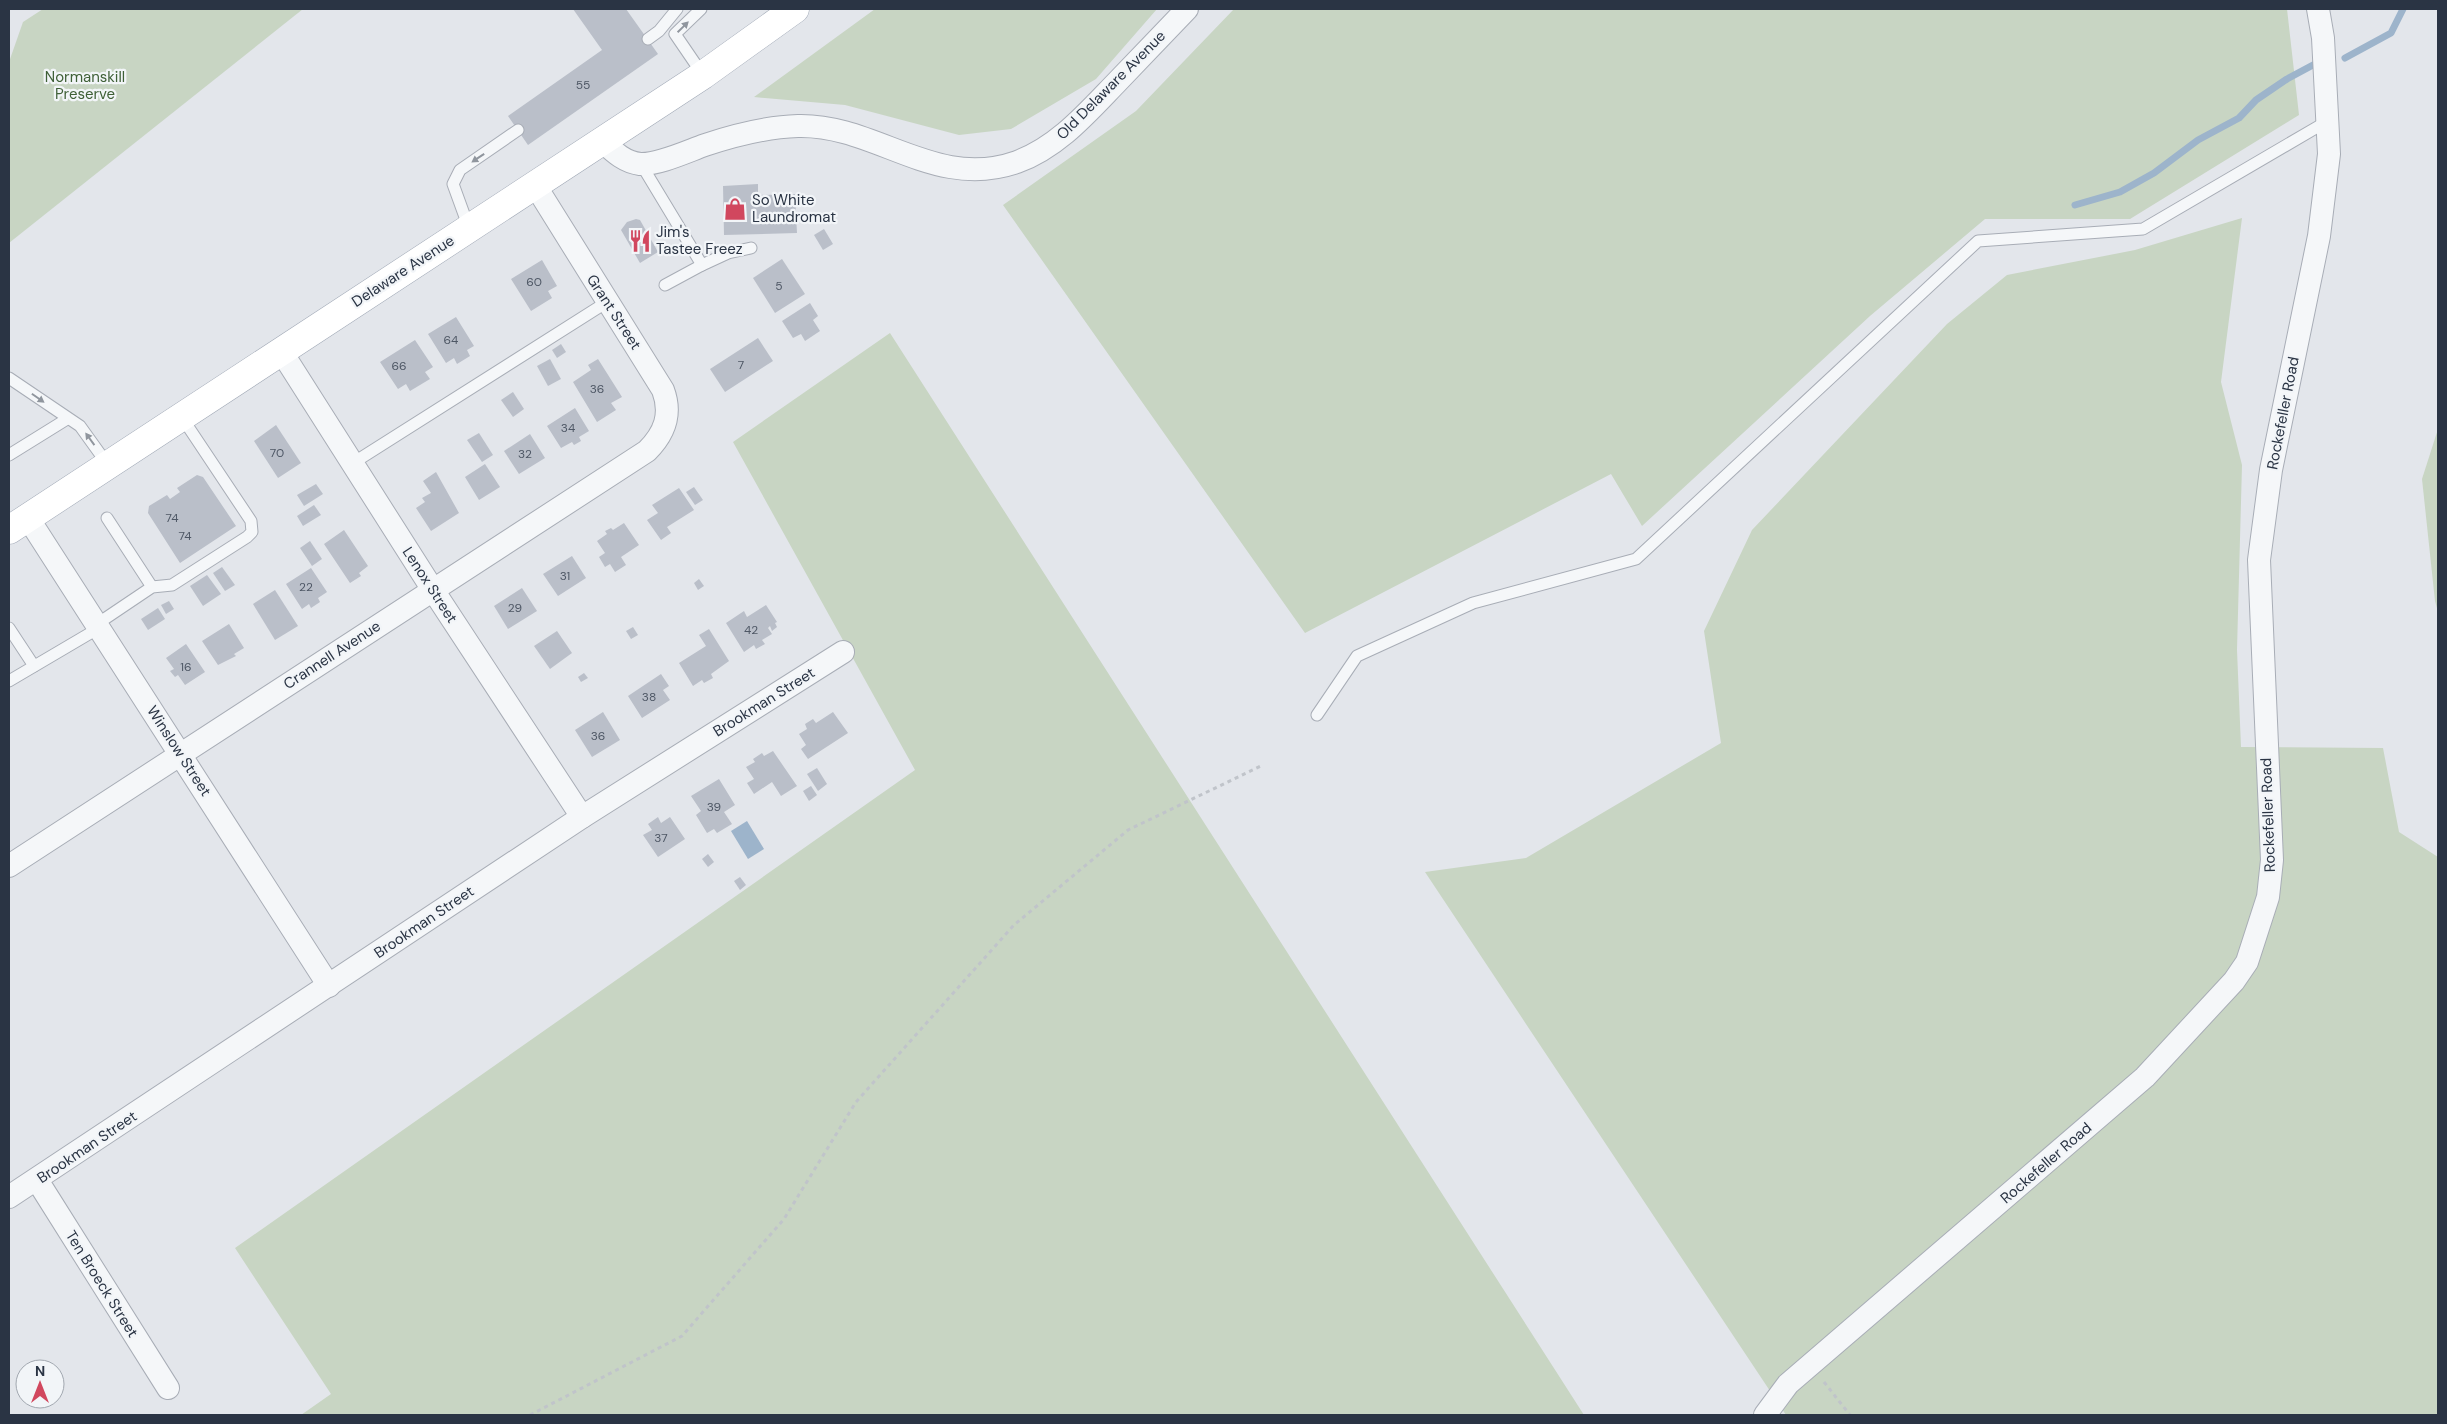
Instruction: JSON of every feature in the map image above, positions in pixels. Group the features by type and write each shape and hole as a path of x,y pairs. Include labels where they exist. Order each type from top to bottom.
{"main road":[{"name":"Delaware Avenue","path":"18,524 602,142 703,75 795,9"}],"street":[{"name":"Old Delaware Avenue","path":"641,164 754,132 782,127 810,126 848,133 903,155 939,166 964,169 1003,166 1030,156 1058,140 1090,110 1188,9"},
{"name":"Rockefeller Road","path":"1765,1415 1788,1384 1812,1366 2145,1077 2234,981 2247,962 2268,897 2272,860 2259,560 2271,470 2319,236 2329,154 2323,38 2318,9"},
{"path":"602,142 623,159 641,164"},
{"name":"Grant Street","path":"535,185 665,394 667,420 662,433 654,444"},
{"name":"Lenox Street","path":"281,351 433,590 582,817"},
{"name":"Crannell Avenue","path":"9,866 647,451 654,444"},
{"name":"Winslow Street","path":"18,524 98,626 329,986"},
{"name":"Brookman Street","path":"9,1197 582,817 843,652"},
{"name":"Ten Broeck Street","path":"37,1180 168,1388"}],"lane":[{"path":"648,39 659,31 677,9"},
{"path":"701,9 675,34 703,75"},
{"path":"1317,715 1357,656 1473,603 1636,559 1978,242 2143,229 2326,122"},
{"path":"469,229 453,184 460,170 518,130"},
{"path":"641,164 702,265"},
{"path":"665,285 728,253 751,248"},
{"path":"353,463 607,302"},
{"path":"9,378 80,426 108,465"},
{"path":"9,681 98,626 152,587 172,585 247,537 252,530 251,521 182,416"},
{"path":"9,455 67,419"},
{"path":"107,518 152,587"},
{"path":"9,628 34,666"}],"path":[{"path":"530,1415 682,1336 784,1218 856,1102 1014,925 1128,830 1263,764"},
{"path":"1812,1366 1850,1415"}],"green space":[{"name":"Normanskill Preserve","path":"43,9 303,9 9,243 9,62 23,22"},
{"path":"875,9 1157,9 1096,79 1011,129 959,135 845,105 754,97"},
{"path":"1234,9 2287,9 2299,115 2130,219 1985,219 1870,316 1642,526 1611,474 1305,633 1003,205 1136,111"},
{"path":"2242,218 2221,382 2242,465 2237,650 2241,747 2383,748 2399,832 2438,857 2438,1415 1786,1415 1425,872 1526,858 1721,743 1704,631 1752,530 1947,324 2007,275 2135,250"},
{"path":"890,333 1584,1415 301,1415 331,1394 235,1248 915,770 733,442"},
{"path":"2438,429 2438,612 2435,601 2422,479"}],"water":[{"path":"747,821 764,849 748,859 731,831"}],"building":[{"path":"573,9 626,9 658,54 528,145 508,116 602,50"},
{"path":"758,184 758,195 795,194 797,233 724,235 723,186"},
{"name":"Jim's Tastee Freez","path":"636,219 640,220 658,252 640,263 621,230 627,222"},
{"path":"824,229 833,244 823,250 814,235"},
{"path":"782,259 805,294 775,313 753,278"},
{"path":"542,260 557,286 548,291 552,298 531,311 511,279"},
{"path":"810,303 818,316 813,320 820,331 805,341 801,334 793,338 782,321"},
{"path":"456,317 474,346 467,350 470,356 457,364 454,358 446,363 428,334"},
{"path":"758,338 773,361 725,392 710,369"},
{"path":"415,340 433,367 425,372 430,379 410,391 406,384 398,389 380,362"},
{"path":"561,344 566,352 557,358 552,350"},
{"path":"550,359 561,379 548,386 537,366"},
{"path":"598,359 622,397 611,403 616,410 597,422 573,382 591,370 588,365"},
{"path":"513,392 524,409 513,417 501,400"},
{"path":"575,408 589,431 579,437 581,441 574,445 572,442 561,448 547,426"},
{"path":"276,425 301,463 278,478 254,441"},
{"path":"479,433 493,455 482,462 467,440"},
{"path":"530,434 545,458 519,474 504,451"},
{"path":"485,464 500,487 479,500 465,477"},
{"path":"436,472 459,513 431,531 416,508 425,502 422,498 431,493 423,481"},
{"path":"197,475 203,477 236,526 180,563 148,513 149,506 167,495 170,499 180,492 177,488"},
{"path":"316,484 323,494 304,506 297,495"},
{"path":"694,487 703,500 695,505 686,492"},
{"path":"679,488 694,510 667,527 671,533 661,540 647,520 658,513 652,505"},
{"path":"314,505 321,515 303,526 297,516"},
{"path":"624,523 639,545 621,557 626,565 615,572 610,564 605,567 599,557 605,553 597,541 607,534 605,531 611,528 613,530"},
{"path":"344,530 368,566 359,573 361,576 350,583 324,544"},
{"path":"310,541 322,559 312,566 300,548"},
{"path":"572,556 586,578 558,596 543,574"},
{"path":"222,567 235,585 225,591 213,573"},
{"path":"311,568 327,592 318,598 320,602 311,608 309,604 302,609 286,584"},
{"path":"207,575 221,594 203,606 190,586"},
{"path":"699,579 704,586 698,590 694,583"},
{"path":"522,588 537,611 508,629 494,606"},
{"path":"275,590 298,626 275,640 253,604"},
{"path":"169,601 174,609 166,614 161,605"},
{"path":"766,605 777,622 775,623 777,627 772,631 770,626 768,628 772,634 762,640 765,644 756,649 754,645 744,652 726,623 744,611 747,617"},
{"path":"158,608 165,619 148,630 141,619"},
{"path":"229,624 244,648 234,654 236,656 218,665 202,641"},
{"path":"633,627 638,635 631,639 626,631"},
{"path":"709,629 729,661 711,674 713,678 704,683 702,680 693,686 679,663 706,646 699,635"},
{"path":"557,631 572,653 550,669 534,646"},
{"path":"186,644 205,672 185,685 178,675 175,677 170,671 174,669 166,658"},
{"path":"584,673 588,678 581,682 578,677"},
{"path":"661,674 669,686 663,690 670,700 642,718 628,696"},
{"path":"603,712 620,740 592,757 575,730"},
{"path":"833,712 848,733 808,759 801,749 806,745 799,734 807,729 805,724 813,719 816,723"},
{"path":"773,751 797,786 781,796 772,782 754,794 747,783 754,779 746,767 755,762 753,759 762,753 764,756"},
{"path":"817,768 827,784 818,791 807,774"},
{"path":"719,779 735,805 724,812 732,824 717,833 714,829 707,833 696,815 701,811 691,796"},
{"path":"811,786 817,795 809,801 803,791"},
{"path":"658,817 661,823 670,817 685,839 658,857 643,835 652,830 648,824"},
{"path":"708,854 714,862 708,867 702,859"},
{"path":"740,877 746,885 740,890 734,881"}],"waterway":[{"path":"2345,58 2391,33 2403,9"},
{"path":"2075,205 2120,192 2154,173 2198,140 2239,118 2256,100 2287,79 2313,65"}],"place":[{"name":"So White Laundromat","path":"735,209"},
{"name":"Jim's Tastee Freez","path":"640,241"}]}
